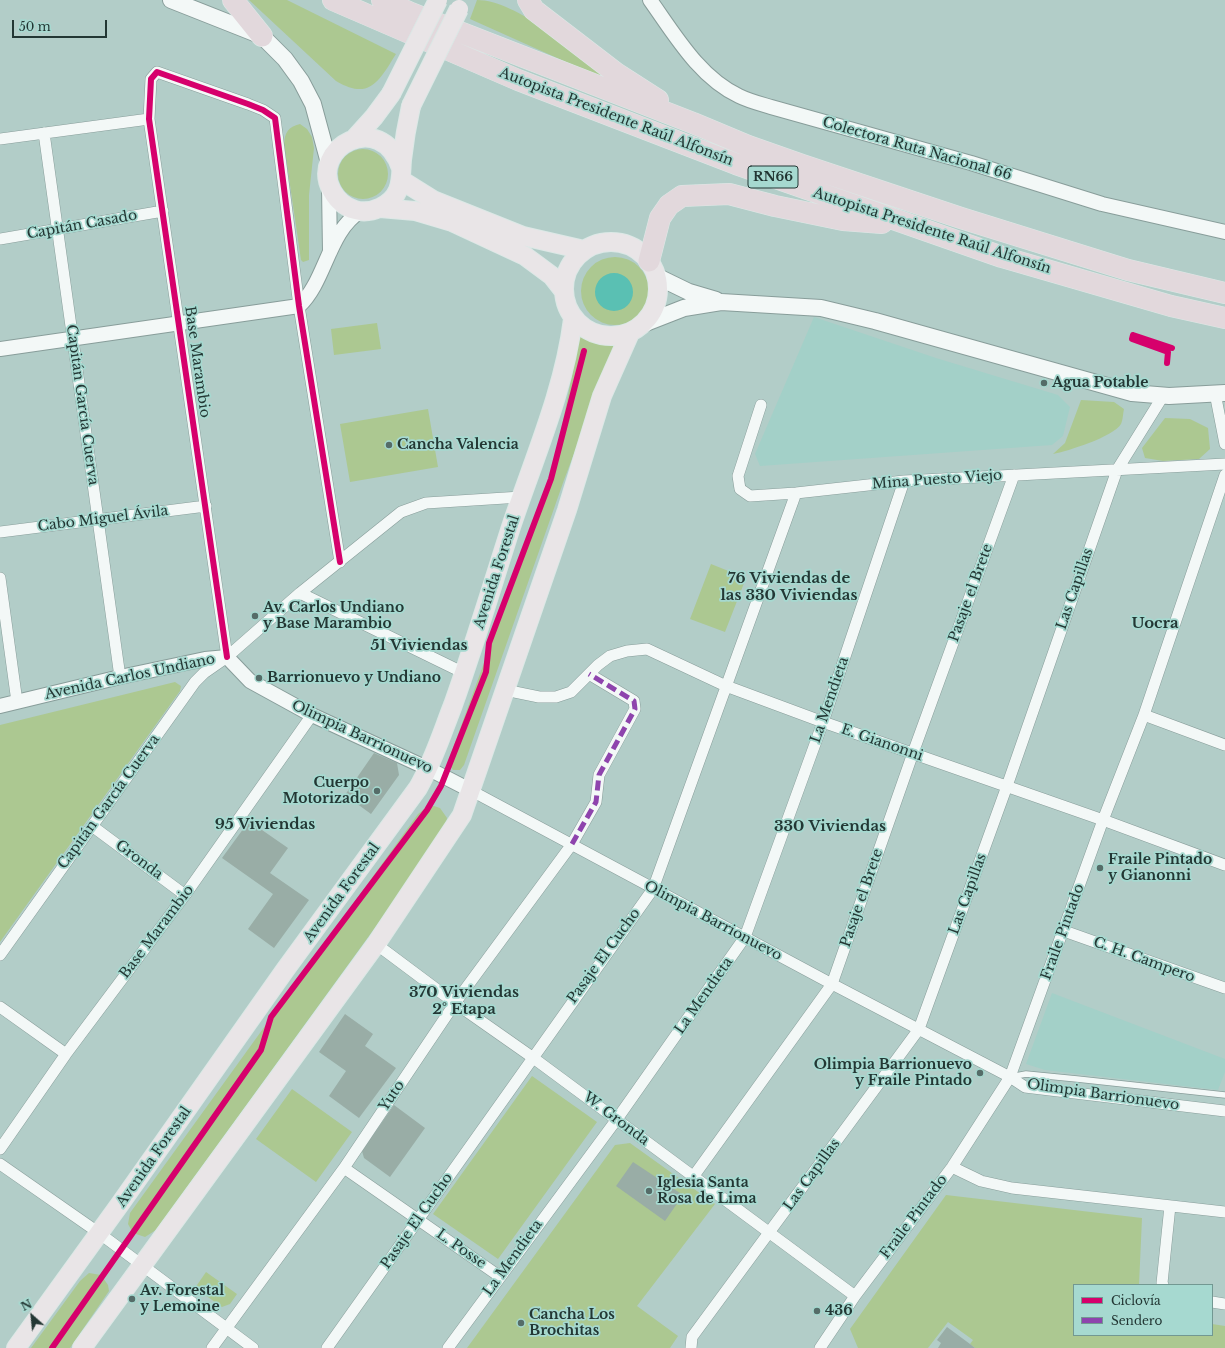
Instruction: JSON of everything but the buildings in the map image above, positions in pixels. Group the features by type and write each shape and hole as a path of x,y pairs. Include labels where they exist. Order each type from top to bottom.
{"highway":[{"path":"233,0 262,36"},
{"name":"Autopista Presidente Raúl Alfonsín","path":"333,0 518,80 736,164 1002,256 1171,306 1225,318"},
{"name":"Autopista Presidente Raúl Alfonsín","path":"382,0 411,13 693,123 748,146 961,218 1128,270 1225,293"},
{"path":"528,0 534,10 616,73 693,123"},
{"path":"652,268 660,218 669,205 682,196 730,194 775,206 843,220 916,226"}],"main road":[{"path":"171,0 262,36 285,60 301,81 313,104 329,162 328,178 330,187 335,197 344,205 361,211 380,208 415,211 452,222 525,256 552,276 563,290"},
{"path":"355,138 374,117 391,94 438,0"},
{"path":"380,208 390,201 397,192 401,174 406,127 412,106 463,5"},
{"path":"329,162 335,152 344,143 355,138 368,137 380,140 390,147 397,156 401,174 433,200 523,236 584,250"},
{"path":"721,302 673,286 652,268 643,254 630,246 615,242 599,243 584,250 573,260 566,274 563,290 566,305 573,319 585,329 599,335 615,336 684,308 721,302 803,306 835,311 1132,393 1163,396 1220,393"},
{"path":"82,1348 376,944 462,815 567,510 602,396 637,328 653,311 658,297 652,268"},
{"name":"Avenida Forestal","path":"16,1348 418,788 429,769 464,673 521,497 561,384 570,347 573,319"}],"street":[{"name":"Colectora Ruta Nacional 66","path":"650,0 694,60 712,78 739,96 771,107 971,163 1102,204 1225,232"},
{"name":"Base Marambio","path":"227,657 149,118 151,78 157,72 248,104 263,110 275,118 299,306"},
{"path":"0,139 149,118"},
{"name":"Capitán García Cuerva","path":"44,133 120,677"},
{"path":"330,187 330,252"},
{"name":"Capitán Casado","path":"0,239 163,211"},
{"path":"0,349 299,306 308,298 330,252 345,226 354,215 361,211"},
{"path":"299,306 340,562"},
{"path":"1220,393 1225,444"},
{"name":"Las Capillas","path":"692,1348 692,1337 919,1029 1007,786 1117,470 1163,396"},
{"name":"Mina Puesto Viejo","path":"761,405 738,476 740,489 750,496 796,493 904,481 1225,464"},
{"name":"Pasaje el Brete","path":"693,1177 832,984 913,753 1014,475"},
{"name":"Fraile Pintado","path":"820,1348 855,1296 952,1167 1010,1077 1103,820 1144,715 1225,475"},
{"name":"La Mendieta","path":"448,1348 499,1276 617,1119 745,937 823,722 904,481"},
{"name":"Pasaje El Cucho","path":"327,1348 419,1220 532,1057 653,889 796,493"},
{"name":"Avenida Carlos Undiano","path":"0,706 120,677 205,659 227,657 300,593 401,512 426,503 521,497"},
{"name":"Cabo Miguel Ávila","path":"0,532 206,506"},
{"path":"0,578 17,702"},
{"path":"300,593 464,673"},
{"name":"E. Gianonni","path":"505,690 539,697 556,697 571,692 610,656 627,651 647,649 726,686 1225,865"},
{"name":"Capitán García Cuerva","path":"0,955 195,682 204,673 227,657"},
{"name":"Olimpia Barrionuevo","path":"227,657 250,681 312,715 429,769 470,790 653,889 1010,1077 1025,1087 1225,1111"},
{"name":"Yuto","path":"212,1348 344,1168 455,1003 572,844 596,802 599,775 635,709 634,701 590,674"},
{"name":"Base Marambio","path":"0,1149 66,1054 185,895 312,715"},
{"path":"1144,715 1225,745"},
{"name":"Gronda","path":"92,826 185,895"},
{"name":"C. H. Campero","path":"1064,931 1225,988"},
{"name":"W. Gronda","path":"376,944 455,1003 617,1119 855,1296"},
{"path":"0,1007 66,1054"},
{"path":"0,1164 99,1233 142,1267 253,1348"},
{"path":"952,1167 981,1181 1012,1188 1225,1212"},
{"name":"L. Posse","path":"344,1168 499,1276"},
{"path":"1162,1284 1170,1206"},
{"path":"1213,1302 1225,1304"}],"lane":[{"path":"1010,1077 1026,1074 1225,1095"}],"shaded area":[{"path":"249,0 287,0 396,54 379,80 372,85 357,89 348,87 336,81"},
{"path":"477,0 493,2 528,18 546,29 609,76 604,79 470,19"},
{"path":"300,124 307,129 312,137 314,148 309,195 309,260 303,262 301,260 284,144 285,136 290,128"},
{"path":"358,149 368,149 381,156 388,169 388,179 381,192 368,199 358,199 349,195 342,188 338,179 338,169 342,160 349,153"},
{"path":"615,257 628,260 639,267 646,278 649,291 646,304 639,315 628,322 615,325 602,322 591,315 584,304 581,291 584,278 591,267 602,260"},
{"path":"610,273 618,273 625,276 630,281 633,292 630,303 625,308 618,311 610,311 603,308 598,303 595,296 595,288 598,281 603,276"},
{"path":"814,317 936,358 1058,395 1070,407 1063,436 1052,445 760,466 755,454"},
{"path":"377,323 381,349 334,355 331,329"},
{"path":"580,335 597,344 616,343 564,480 464,765 460,770 453,770 449,765 449,759 552,476"},
{"path":"1081,400 1114,402 1124,409 1121,424 1109,434 1100,438 1079,447 1053,454 1065,443"},
{"name":"Cancha Valencia","path":"428,409 438,467 350,482 340,424"},
{"path":"1165,418 1190,419 1208,428 1210,449 1199,459 1163,461 1145,458 1142,448"},
{"path":"711,564 746,578 725,632 690,619"},
{"path":"175,682 181,686 180,691 0,942 0,725"},
{"path":"434,806 440,808 447,818 445,831 156,1230 145,1237 133,1233 128,1224 130,1213 418,814 427,807"},
{"path":"1052,993 1225,1059 1225,1072 1218,1090 1045,1070 1026,1064"},
{"path":"532,1076 597,1122 498,1259 433,1214"},
{"path":"292,1089 352,1132 316,1182 256,1139"},
{"path":"630,1143 715,1204 637,1306 678,1336 670,1348 467,1348 615,1145"},
{"path":"946,1195 1142,1218 1139,1284 1073,1284 1073,1336 1213,1336 1213,1324 1225,1326 1225,1348 975,1348 970,1344 973,1340 948,1322 928,1348 858,1348 850,1329"},
{"path":"206,1272 237,1294 230,1304 222,1307 195,1288"},
{"path":"89,1273 101,1275 108,1285 109,1291 70,1348 31,1348 80,1281"}],"marked path":[{"path":"572,844 596,802 599,775 635,709 634,701 589,674"}],"cycle path":[{"path":"227,657 149,119 151,79 157,72 248,104 263,110 275,118 299,306 340,562"},
{"path":"1167,363 1168,352 1132,339 1133,335 1172,348"},
{"path":"52,1348 261,1050 271,1017 427,810 441,786 486,672 489,643 551,479 584,351"}],"place":[{"name":"Agua Potable","path":"1044,383"},
{"name":"Cancha Valencia","path":"389,445"},
{"name":"Av. Carlos Undiano y Base Marambio","path":"255,616"},
{"name":"Barrionuevo y Undiano","path":"259,678"},
{"name":"Cuerpo Motorizado","path":"377,791"},
{"name":"Fraile Pintado y Gianonni","path":"1100,868"},
{"name":"Olimpia Barrionuevo y Fraile Pintado","path":"980,1073"},
{"name":"Iglesia Santa Rosa de Lima","path":"649,1191"},
{"name":"Av. Forestal y Lemoine","path":"132,1299"},
{"name":"436","path":"817,1311"},
{"name":"Cancha Los Brochitas","path":"521,1323"}],"district":[{"name":"76 Viviendas de las 330 Viviendas","path":"789,588"},
{"name":"Uocra","path":"1155,624"},
{"name":"51 Viviendas","path":"419,646"},
{"name":"95 Viviendas","path":"265,825"},
{"name":"330 Viviendas","path":"830,827"},
{"name":"370 Viviendas 2° Etapa","path":"464,1002"}]}
